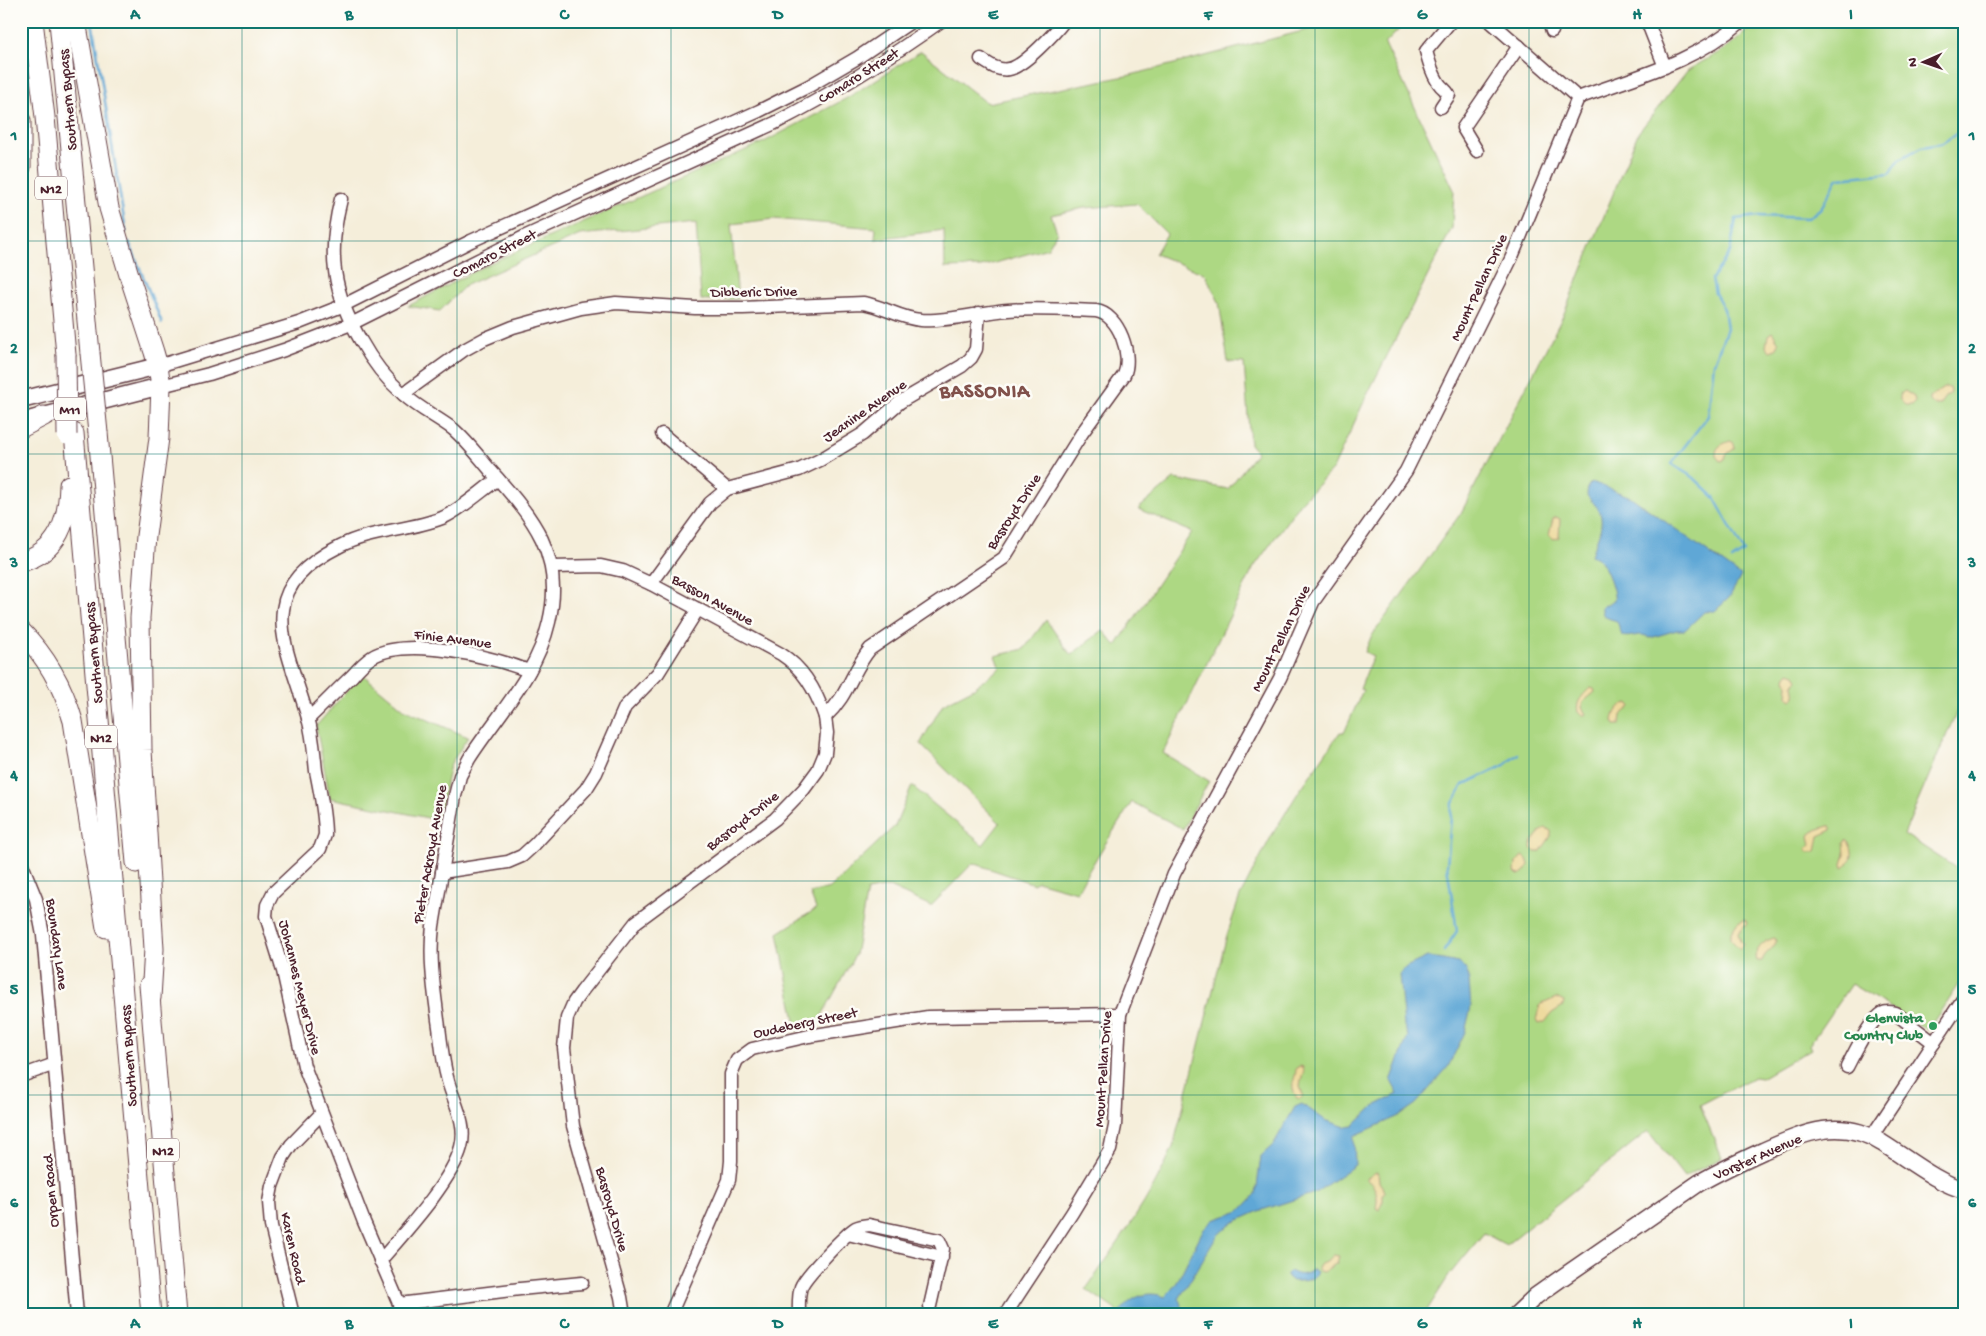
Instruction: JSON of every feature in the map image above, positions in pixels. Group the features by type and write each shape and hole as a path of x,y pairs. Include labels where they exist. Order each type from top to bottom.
{"highway":[{"name":"Southern Bypass","path":"33,21 45,117 66,355 70,434 128,1040 151,1315"},
{"name":"Southern Bypass","path":"59,21 134,837 151,998 177,1315"},
{"path":"76,21 109,208 128,276 158,366 161,386 157,461 145,542 140,618 142,750 154,948 151,998"},
{"path":"21,121 21,167"},
{"path":"21,428 44,416"},
{"path":"21,562 35,556 49,546 63,526 68,507 70,434"},
{"path":"21,631 31,641 53,671 63,689 73,720 105,919 115,1018 118,1027 128,1040"}],"main road":[{"name":"Comaro Street","path":"21,400 158,366"},
{"name":"Comaro Street","path":"21,422 161,386"},
{"name":"Vorster Avenue","path":"1516,1315 1536,1296 1660,1208 1722,1170 1808,1132 1835,1128 1872,1136"},
{"path":"1872,1136 1940,1179 1965,1190"}],"street":[{"name":"Comaro Street","path":"158,366 291,326 342,306 471,241 768,107 857,58 912,21"},
{"name":"Comaro Street","path":"161,386 209,374 275,353 351,324 526,236 811,104 879,64 941,21"},
{"path":"981,58 998,69 1012,69 1044,45 1064,21"},
{"path":"1441,107 1449,92 1440,85 1426,51 1451,21"},
{"path":"1490,21 1578,98 1665,67 1706,48 1727,35 1742,21"},
{"path":"1646,21 1665,67"},
{"path":"1477,151 1463,128 1519,46"},
{"name":"Mount Pellan Drive","path":"1005,1315 1097,1174 1110,1150 1115,1126 1120,1014 1174,874 1280,678 1313,602 1406,471 1511,259 1578,98"},
{"name":"Pieter Ackroyd Avenue","path":"341,200 333,250 334,268 342,306 351,324 376,365 403,394 453,429 498,479 532,522 543,541 552,567 549,621 542,644 529,671 473,752 460,776 432,934 431,964 445,1066 462,1124 462,1141 459,1153 445,1179 380,1262"},
{"name":"Dibberic Drive","path":"403,394 464,350 484,339 539,320 599,304 743,308 862,304 879,306 909,318 924,320 1036,308 1096,311 1109,316 1117,327"},
{"name":"Jeanine Avenue","path":"651,584 710,503 727,489 798,470 820,460 863,434 900,402 957,370 967,362 974,354 977,344 979,313"},
{"name":"Basroyd Drive","path":"624,1315 573,1126 564,1048 567,1018 574,1002 636,922 775,819 804,789 818,770 825,753 827,733 825,717 840,702 861,661 875,644 1004,558 1082,433 1124,375 1128,366 1128,359 1117,327"},
{"path":"662,434 727,489"},
{"name":"Johannes Meyer Drive","path":"402,1309 380,1262 321,1114 301,1056 283,971 266,916 267,905 273,893 316,852 324,839 324,826 308,719 289,662 281,624 282,612 285,600 302,571 325,553 354,539 433,521 446,516 498,479"},
{"name":"Basson Avenue","path":"552,567 605,566 651,584 780,654 795,665 814,693 825,717"},
{"path":"442,872 513,861 528,851 546,833 590,784 625,707 663,666 698,609"},
{"name":"Finie Avenue","path":"308,719 369,659 391,650 419,648 476,655 502,661 529,671"},
{"name":"Boundary Lane","path":"21,862 36,899 41,920 51,1065"},
{"name":"Boundary Lane","path":"21,882 34,925 51,1065"},
{"path":"1872,1136 1965,996"},
{"path":"1847,1067 1871,1026 1883,1013 1896,1013 1934,1043"},
{"name":"Oudeberg Street","path":"670,1315 729,1180 731,1161 731,1074 737,1060 748,1052 771,1043 928,1017 1120,1014"},
{"path":"21,1076 51,1065"},
{"name":"Orpen Road","path":"51,1065 69,1315"},
{"name":"Orpen Road","path":"51,1065 78,1315"},
{"name":"Karen Road","path":"293,1315 270,1226 269,1202 272,1186 283,1157 291,1145 321,1114"},
{"path":"799,1315 800,1294 804,1283 854,1228 868,1225 939,1240 943,1249 942,1257 930,1306"},
{"path":"402,1309 520,1289 582,1283"}],"green space":[{"path":"1342,21 1407,21 1385,44 1454,190 1452,228 1367,395 1333,469 1300,503 1254,567 1163,753 1209,781 1183,829 1132,802 1077,892 1037,881 1034,884 973,863 931,906 889,887 867,891 855,955 820,1019 813,1021 810,1028 797,1031 778,933 816,909 810,893 830,888 895,826 912,786 983,845 1000,823 920,744 943,704 974,688 1000,668 995,656 1024,649 1046,620 1071,655 1103,630 1116,646 1192,532 1138,509 1174,479 1228,489 1257,452 1250,444 1244,363 1228,362 1219,302 1205,274 1155,254 1167,234 1137,204 1084,208 1051,215 1057,232 1048,248 981,267 945,268 944,230 875,239 876,228 774,219 731,224 738,299 701,300 696,223 580,235 466,285 440,311 408,306 488,264 764,142 847,98 921,51 987,103 1131,75"},
{"name":"Glenvista Country Club","path":"1758,21 1965,21 1965,692 1904,834 1965,874 1965,974 1928,1030 1851,984 1809,1045 1811,1049 1761,1078 1754,1077 1700,1105 1722,1158 1684,1177 1648,1131 1506,1245 1484,1233 1450,1274 1424,1315 1116,1315 1117,1311 1086,1289 1144,1202 1173,1147 1227,935 1240,896 1272,835 1296,796 1340,732 1344,733 1363,690 1360,689 1373,656 1365,652 1371,637 1461,513 1563,316 1638,133 1688,70 1730,46"},
{"path":"362,674 405,710 468,737 450,765 438,820 330,798 316,726"}],"sand":[{"path":"1772,332 1779,343 1776,349 1770,351 1766,347 1768,335"},
{"path":"1945,387 1950,388 1951,393 1939,405 1934,405 1930,401 1930,397"},
{"path":"1905,391 1914,397 1915,402 1912,405 1905,405 1900,400 1900,394"},
{"path":"1730,441 1734,443 1735,448 1727,454 1724,460 1720,461 1716,456 1717,450 1720,446"},
{"path":"1556,517 1560,519 1559,537 1555,539 1549,535 1553,519"},
{"path":"1789,672 1795,674 1798,680 1793,685 1795,697 1792,700 1787,696 1788,685 1786,678"},
{"path":"1590,688 1594,689 1595,692 1583,702 1582,708 1586,714 1582,716 1577,708 1580,699"},
{"path":"1629,703 1631,707 1621,715 1620,725 1615,725 1613,721 1616,712 1622,705"},
{"path":"1831,826 1832,830 1819,836 1816,852 1808,852 1806,849 1811,844 1809,836 1816,830"},
{"path":"1546,828 1551,831 1551,836 1540,852 1535,852 1531,848 1532,843"},
{"path":"1846,840 1851,847 1852,855 1847,865 1843,868 1844,843"},
{"path":"1522,856 1527,859 1529,865 1522,874 1518,875 1515,872 1516,863"},
{"path":"1745,919 1747,923 1738,933 1743,944 1740,949 1731,940 1731,932 1738,922"},
{"path":"1774,938 1776,941 1773,947 1762,961 1757,961 1756,957 1760,946"},
{"path":"1556,998 1564,1002 1563,1006 1552,1013 1545,1022 1538,1024 1536,1020 1540,1005"},
{"path":"1300,1066 1304,1070 1300,1085 1303,1096 1300,1099 1294,1093 1293,1086 1296,1068"},
{"path":"1376,1172 1378,1173 1379,1182 1385,1191 1383,1204 1379,1210 1376,1208 1376,1192 1366,1179"},
{"path":"1333,1255 1339,1256 1337,1263 1323,1272 1319,1271 1318,1265 1329,1261"}],"water":[{"path":"1592,482 1631,497 1741,576 1729,598 1715,611 1704,612 1685,630 1677,630 1650,638 1643,635 1622,636 1617,621 1606,617 1602,611 1602,607 1614,600 1614,596 1604,566 1597,558 1591,555 1601,528 1601,516 1587,495 1588,486"},
{"path":"1427,957 1459,963 1466,969 1469,981 1471,1007 1465,1032 1448,1067 1416,1104 1397,1117 1354,1136 1355,1165 1315,1193 1259,1211 1230,1224 1217,1236 1179,1299 1184,1315 1118,1315 1127,1304 1138,1297 1151,1294 1165,1297 1176,1284 1203,1230 1213,1220 1240,1211 1256,1194 1261,1156 1273,1145 1295,1107 1302,1104 1325,1120 1346,1127 1353,1126 1374,1106 1398,1094 1391,1081 1408,1036 1404,1026 1399,975 1406,967"},
{"path":"1313,1269 1317,1272 1310,1279 1292,1281 1287,1277 1290,1271 1302,1274 1308,1273"}],"waterway":[{"path":"92,21 126,232"},
{"path":"1732,560 1744,552 1714,497 1693,477 1671,464 1708,416 1714,363 1727,328 1724,309 1715,293 1712,279 1730,252 1736,219 1759,216 1808,218 1821,208 1838,178 1890,173 1900,159 1922,147 1941,144 1965,128"},
{"path":"129,242 162,323"},
{"path":"1444,951 1457,931 1447,866 1452,805 1463,785 1503,766 1518,754"}],"place":[{"name":"Glenvista Country Club","path":"1933,1026"}],"district":[{"name":"BASSONIA","path":"985,390"}]}
